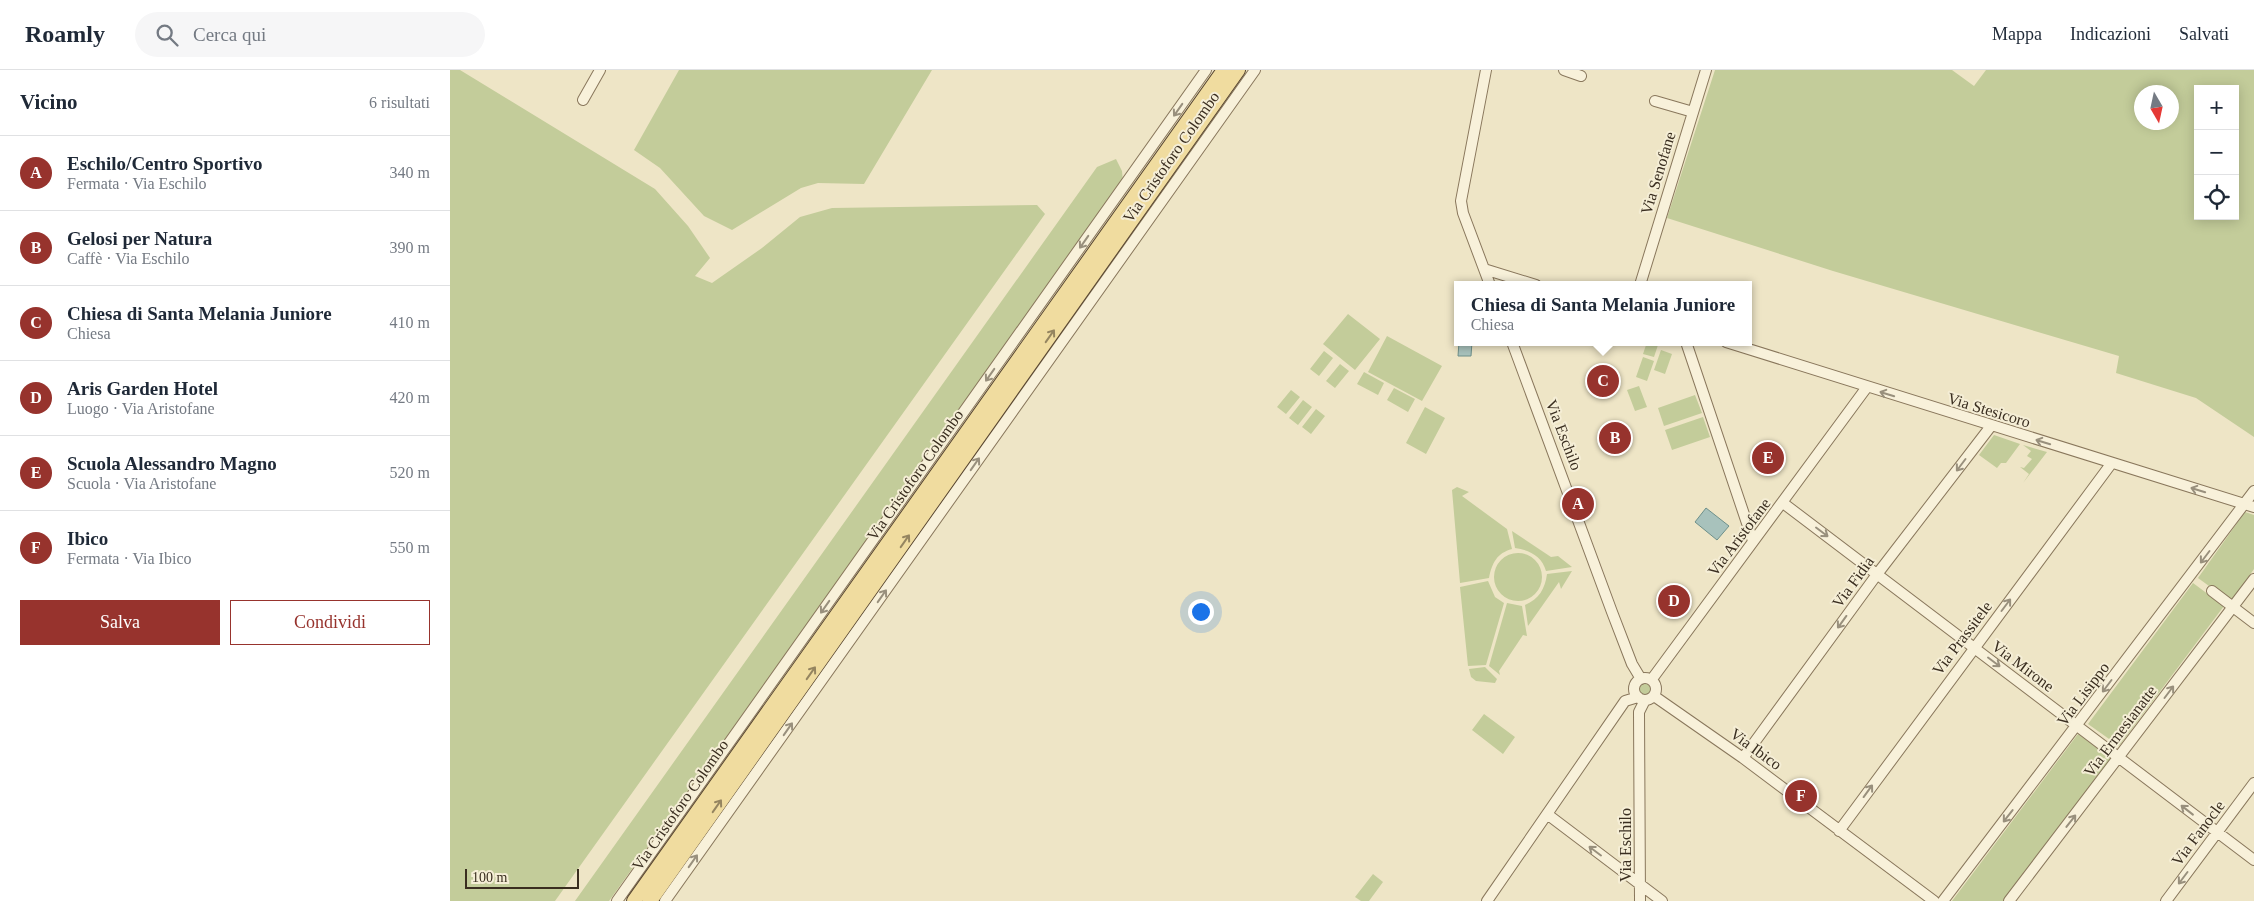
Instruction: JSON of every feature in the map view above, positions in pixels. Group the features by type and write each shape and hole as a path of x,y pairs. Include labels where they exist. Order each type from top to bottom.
{"main road":[{"name":"Via Cristoforo Colombo","path":"634,901 1224,70"},
{"name":"Via Cristoforo Colombo","path":"650,901 1238,70"}],"street":[{"path":"583,100 600,70"},
{"name":"Via Cristoforo Colombo","path":"617,901 682,812 1206,70"},
{"name":"Via Cristoforo Colombo","path":"665,901 1255,70"},
{"path":"1486,70 1461,198 1463,213 1488,281"},
{"path":"1564,70 1581,76"},
{"name":"Via Senofane","path":"1641,281 1706,70"},
{"path":"1655,100 1693,112"},
{"path":"1484,269 1523,281"},
{"name":"Via Eschilo","path":"1513,346 1612,612 1632,664 1641,678"},
{"path":"1687,346 1753,541"},
{"name":"Via Stesicoro","path":"1738,346 2111,464 2249,505"},
{"name":"Via Aristofane","path":"1652,680 1867,388"},
{"name":"Via Fidia","path":"1743,758 1878,574 1991,426"},
{"name":"Via Prassitele","path":"1839,831 2111,464"},
{"path":"2249,505 2254,490"},
{"name":"Via Mirone","path":"1783,503 2254,860"},
{"name":"Via Lisippo","path":"1943,901 2249,505"},
{"name":"Via Ermesianatte","path":"2009,901 2120,758 2254,579"},
{"path":"2212,591 2254,623"},
{"path":"1488,901 1626,702 1646,698 1657,687 1652,680 1641,678 1634,685 1634,693 1646,698"},
{"name":"Via Eschilo","path":"1640,901 1639,712 1646,698"},
{"name":"Via Ibico","path":"1646,698 1743,758 1934,901"},
{"name":"Via Fanocle","path":"2166,901 2254,783"},
{"path":"682,812 699,809"},
{"path":"1547,814 1662,901"}],"green space":[{"path":"450,70 460,70 655,189 688,226 710,258 695,276 712,283 762,248 800,217 832,208 1037,205 1045,214 555,901 450,901"},
{"path":"679,70 932,70 864,184 818,183 801,188 732,230 704,216 660,168 634,150"},
{"path":"1715,70 1952,70 1974,86 1986,70 2254,70 2254,437 2196,398 2116,373 2119,356 1833,271 1667,218"},
{"path":"1116,159 1122,171 1123,182 609,901 575,901 1097,167"},
{"path":"1348,314 1380,339 1355,370 1323,344"},
{"path":"1387,336 1442,366 1422,401 1368,372"},
{"path":"1646,346 1658,346 1654,357 1643,354"},
{"path":"1661,350 1672,354 1665,374 1654,370"},
{"path":"1324,351 1333,358 1319,376 1310,369"},
{"path":"1643,357 1654,361 1647,381 1636,377"},
{"path":"1340,364 1349,371 1335,388 1326,381"},
{"path":"1364,372 1384,383 1378,395 1357,384"},
{"path":"1639,386 1647,407 1635,411 1627,390"},
{"path":"1394,388 1415,399 1408,412 1387,400"},
{"path":"1291,390 1300,397 1286,414 1277,407"},
{"path":"1695,395 1702,413 1664,426 1658,408"},
{"path":"1303,400 1312,407 1298,425 1289,418"},
{"path":"1425,407 1445,418 1426,454 1406,443"},
{"path":"1316,409 1325,416 1311,434 1302,427"},
{"path":"1703,417 1710,437 1672,450 1665,430"},
{"path":"1994,435 2020,444 2006,463 2001,463 1997,468 1979,455"},
{"path":"2023,445 2047,452 2023,483 2029,474 2020,467 2024,468 2032,459 2027,456 2031,451"},
{"path":"1457,487 1469,492 1462,496 1507,529 1512,549 1502,553 1496,559 1489,578 1460,583 1452,490"},
{"path":"2245,512 2254,515 2254,569 2231,602 2198,578"},
{"path":"1512,531 1551,557 1558,556 1572,567 1546,571 1541,561 1534,555 1525,550 1515,548"},
{"path":"1513,553 1523,553 1535,560 1542,572 1542,582 1535,594 1523,601 1513,601 1505,597 1498,590 1494,582 1494,572 1498,564 1505,557"},
{"path":"1572,571 1561,589 1559,582 1528,626 1525,605 1534,600 1540,593 1545,584 1547,574"},
{"path":"1488,581 1495,597 1504,603 1486,665 1468,666 1460,587"},
{"path":"2193,583 2224,606 2119,746 2088,724"},
{"path":"1507,603 1522,606 1527,636 1523,635 1499,671 1500,675 1489,666"},
{"path":"1485,667 1497,679 1495,683 1476,681 1471,677 1469,669"},
{"path":"1642,680 1648,680 1653,685 1651,694 1642,696 1637,691 1637,685"},
{"path":"1484,714 1515,737 1503,754 1472,730"},
{"path":"2078,734 2112,759 2005,901 1952,901"},
{"path":"1373,874 1383,882 1369,901 1361,901 1355,897"}],"water":[{"path":"1459,346 1472,346 1471,356 1458,356"},
{"path":"1706,508 1729,526 1717,540 1695,522"}],"place":[{"name":"Chiesa di Santa Melania Juniore","path":"1603,381"},
{"name":"Gelosi per Natura","path":"1615,438"},
{"name":"Scuola Alessandro Magno","path":"1768,458"},
{"name":"Eschilo/Centro Sportivo","path":"1578,504"},
{"name":"Aris Garden Hotel","path":"1674,601"},
{"name":"Ibico","path":"1801,796"}]}
